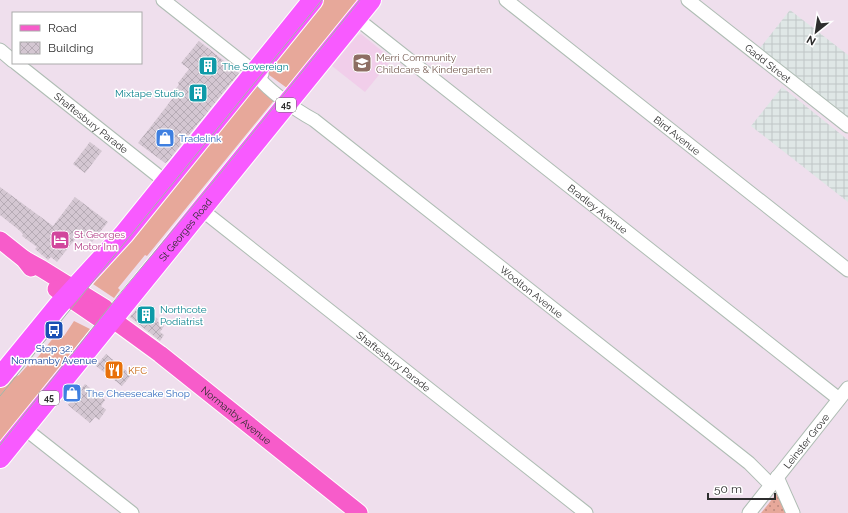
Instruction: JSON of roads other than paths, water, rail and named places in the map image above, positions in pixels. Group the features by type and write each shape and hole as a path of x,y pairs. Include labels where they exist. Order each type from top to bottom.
{"highway":[{"path":"0,377 70,292 112,249 313,0"},
{"name":"St Georges Road","path":"0,458 202,210 370,0"}],"main road":[{"name":"Normanby Avenue","path":"0,240 24,259 42,269 70,292 105,308 112,320 160,354 359,513"}],"street":[{"name":"Woolton Avenue","path":"163,0 255,72 266,76 290,100 305,108 314,120 749,463 762,470 774,480"},
{"name":"Bird Avenue","path":"506,0 848,270"},
{"name":"Gadd Street","path":"688,0 848,126"},
{"name":"Bradley Avenue","path":"356,18 839,399"},
{"path":"0,50 12,59"},
{"name":"Shaftesbury Parade","path":"17,64 166,182"},
{"name":"Shaftesbury Parade","path":"202,210 586,513"},
{"name":"Leinster Grove","path":"749,513 848,388"},
{"path":"24,428 132,513"},
{"path":"774,480 793,513"}],"tram line":[{"path":"0,396 322,0"},
{"path":"0,445 122,291 218,176 360,0"}],"place":[{"name":"Merri Community Childcare & Kindergarten","path":"362,63"},
{"name":"The Sovereign","path":"208,66"},
{"name":"Mixtape Studio","path":"198,93"},
{"name":"Tradelink","path":"165,138"},
{"name":"St Georges Motor Inn","path":"60,240"},
{"name":"Northcote Podiatrist","path":"146,315"},
{"name":"Stop 32: Normanby Avenue","path":"54,330"},
{"name":"KFC","path":"114,370"},
{"name":"The Cheesecake Shop","path":"72,393"}]}
